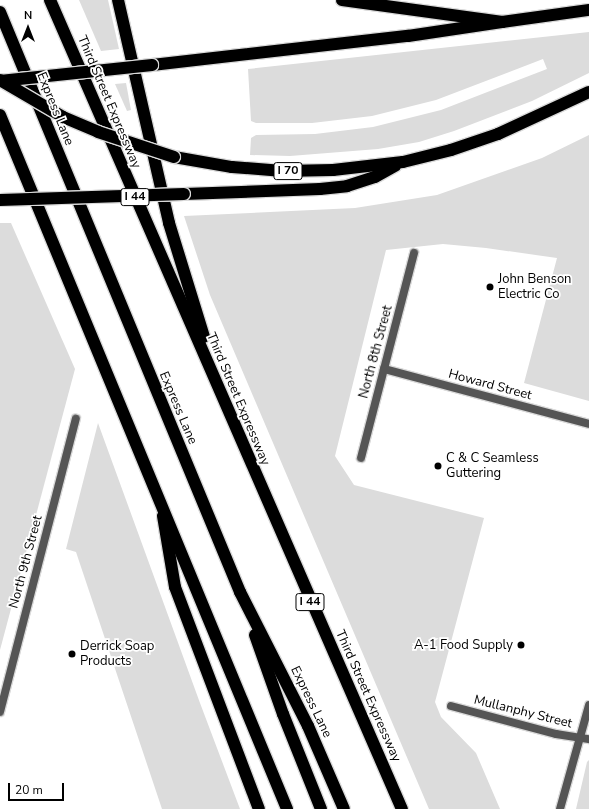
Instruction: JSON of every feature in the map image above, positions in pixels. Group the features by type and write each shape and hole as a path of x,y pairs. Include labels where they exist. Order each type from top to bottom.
{"highway":[{"name":"Third Street Expressway","path":"50,0 402,809"},
{"path":"118,0 169,223 221,394"},
{"path":"342,0 502,22"},
{"path":"0,80 152,65 408,36 589,10"},
{"name":"Express Lane","path":"0,12 240,592 308,726 344,809"},
{"name":"I 70","path":"0,80 50,110 98,132 174,157 221,166 283,172 352,169 403,162 451,150 498,134 589,92"},
{"path":"0,115 163,504 287,809"},
{"path":"0,200 312,189 347,186 375,177 403,162"},
{"path":"163,504 166,540 175,587 259,809"},
{"path":"240,592 283,714 321,809"}],"street":[{"name":"North 8th Street","path":"361,458 414,253"},
{"name":"Howard Street","path":"384,369 589,424"},
{"name":"North 9th Street","path":"0,712 76,419"},
{"path":"560,809 589,705"},
{"name":"Mullanphy Street","path":"451,706 580,739 589,739"}],"shaded area":[{"path":"79,0 108,0 119,49 101,51"},
{"path":"589,32 589,73 532,101 454,131 419,142 378,149 290,156 250,155 251,138 256,135 315,134 373,127 441,110 547,69 543,59 436,100 372,116 312,123 256,123 251,121 248,69"},
{"path":"126,83 131,110 127,111 115,84"},
{"path":"589,135 589,401 524,383 557,258 486,248 443,244 386,250 335,456 354,485 484,518 435,702 441,717 476,753 500,809 429,809 210,295 184,216 355,208 437,195 542,158"},
{"path":"0,223 11,223 75,369 0,650"},
{"path":"98,423 240,809 162,809 76,552 66,549"},
{"path":"589,760 589,809 576,809 587,762"}],"place":[{"name":"John Benson Electric Co","path":"490,287"},
{"name":"C & C Seamless Guttering","path":"438,466"},
{"name":"A-1 Food Supply","path":"521,645"},
{"name":"Derrick Soap Products","path":"72,654"}]}
